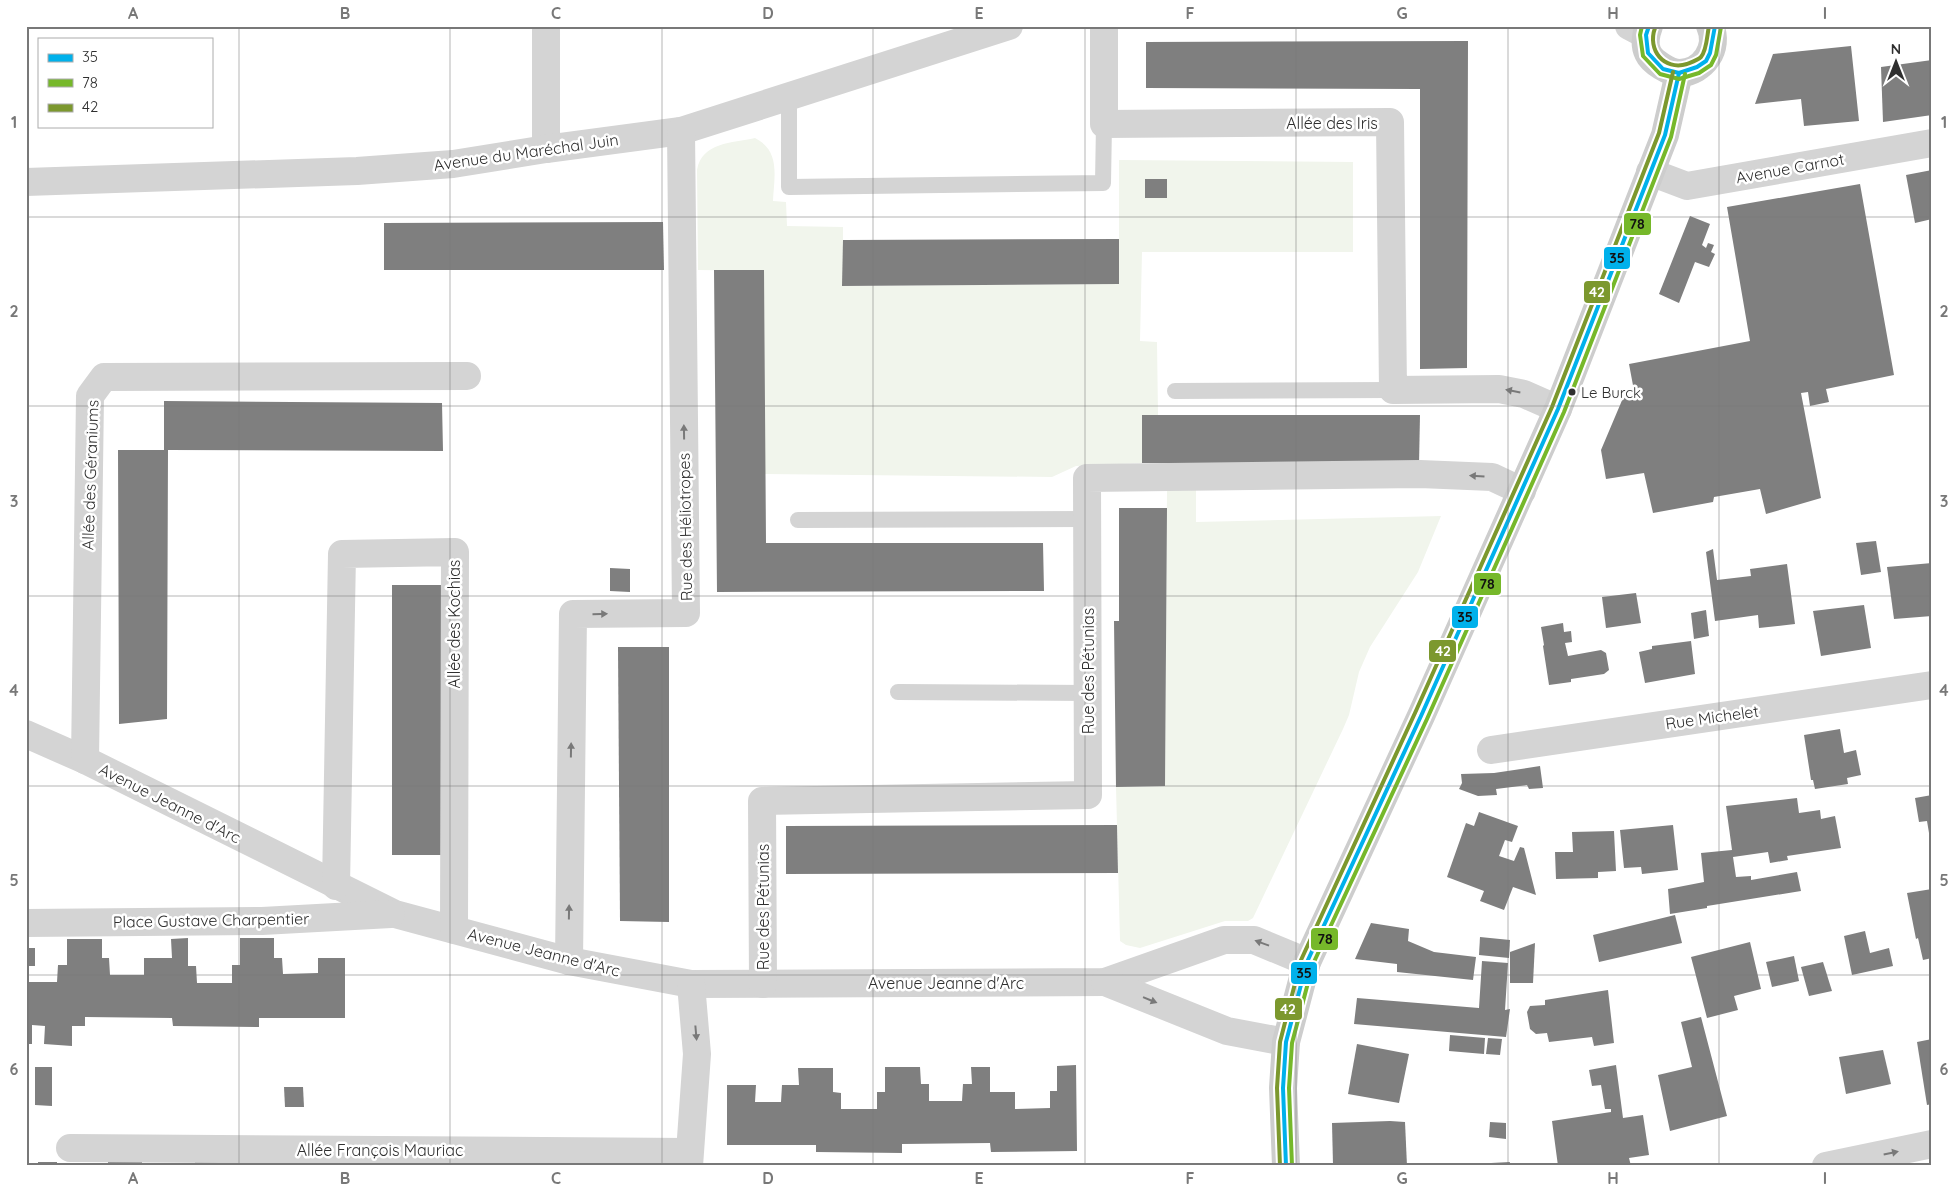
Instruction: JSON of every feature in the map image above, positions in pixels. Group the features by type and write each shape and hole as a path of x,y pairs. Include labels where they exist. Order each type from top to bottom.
{"main road":[{"path":"1641,29 1648,53 1663,68 1679,73 1698,67 1706,61 1710,53 1713,28"},
{"path":"1286,1166 1283,1088 1286,1042 1307,962 1558,409 1665,135 1679,73"}],"street":[{"path":"546,26 546,149"},
{"name":"Avenue du Maréchal Juin","path":"26,182 357,171 453,164 546,149 681,132 713,120 789,98 1009,26"},
{"path":"1104,26 1104,124"},
{"name":"Allée des Iris","path":"1104,124 1390,122 1393,390"},
{"name":"Rue des Héliotropes","path":"569,961 573,614 686,613 681,132"},
{"name":"Avenue Carnot","path":"1650,172 1687,186 1932,142"},
{"name":"Allée des Géraniums","path":"85,760 90,396 104,377 467,376"},
{"path":"1393,390 1499,389 1524,394 1558,409"},
{"name":"Rue des Pétunias","path":"763,984 762,801 1088,794 1087,478 1420,474 1492,477 1522,491"},
{"name":"Allée des Kochias","path":"336,886 342,554 455,552 454,930"},
{"name":"Rue Michelet","path":"1491,750 1932,685"},
{"name":"Avenue Jeanne d'Arc","path":"26,734 85,760 395,914 569,961 691,984 1105,982 1224,940 1254,940 1307,962"},
{"name":"Place Gustave Charpentier","path":"26,923 262,921 395,914"},
{"name":"Avenue Jeanne d'Arc","path":"1105,982 1227,1031 1286,1042"},
{"path":"689,1159 698,1054 691,984"},
{"path":"1826,1166 1932,1144"},
{"name":"Allée François Mauriac","path":"70,1148 689,1159"}],"lane":[{"path":"789,98 790,187 1103,183 1104,124"},
{"path":"1176,391 1393,390"},
{"path":"798,520 1088,519"},
{"path":"898,692 1088,693"}],"shaded area":[{"path":"755,138 763,143 772,157 775,174 773,201 786,202 787,226 843,227 843,286 1119,284 1119,160 1353,162 1353,252 1142,252 1140,341 1157,342 1158,415 1142,463 1076,466 1052,477 765,474 764,271 698,270 697,170 700,161 705,154 719,145"},
{"path":"1167,490 1196,490 1196,522 1441,516 1418,572 1370,647 1359,672 1349,715 1343,729 1253,918 1248,921 1225,921 1140,948 1126,945 1120,941 1116,787 1165,786"}],"building":[{"path":"1468,41 1467,368 1420,369 1420,89 1146,88 1146,42"},
{"path":"1851,46 1859,121 1804,126 1801,99 1755,104 1773,54"},
{"path":"1932,60 1932,115 1883,122 1881,67"},
{"path":"1932,170 1932,219 1915,223 1906,175"},
{"path":"1145,179 1167,179 1167,198 1145,198"},
{"path":"1860,184 1894,375 1826,389 1829,402 1810,406 1808,392 1801,393 1821,498 1766,514 1760,489 1714,497 1713,502 1653,513 1644,473 1606,479 1601,450 1623,398 1635,396 1629,364 1750,341 1727,207"},
{"path":"1690,216 1710,224 1702,245 1706,248 1708,243 1714,245 1711,252 1715,254 1709,267 1695,262 1679,303 1659,294"},
{"path":"663,222 664,270 384,270 384,223"},
{"path":"1119,239 1119,284 842,286 843,240"},
{"path":"714,270 764,270 766,543 1043,543 1044,591 717,592"},
{"path":"164,401 442,403 443,451 168,450 167,719 119,724 118,450 164,450"},
{"path":"1142,415 1420,415 1419,464 1142,463"},
{"path":"1119,508 1167,508 1165,786 1116,787 1114,621 1119,621"},
{"path":"1876,541 1881,572 1861,575 1856,543"},
{"path":"1713,549 1717,580 1751,576 1750,569 1787,564 1795,624 1759,628 1758,615 1715,621 1706,552"},
{"path":"1932,563 1932,616 1894,619 1887,567"},
{"path":"610,568 630,569 630,592 610,591"},
{"path":"392,585 442,585 442,855 392,855"},
{"path":"1636,593 1641,623 1606,628 1602,597"},
{"path":"1864,605 1871,648 1821,656 1813,611"},
{"path":"1706,610 1709,636 1694,639 1691,613"},
{"path":"1563,623 1564,632 1571,631 1572,642 1565,643 1568,656 1601,650 1606,653 1609,670 1604,674 1571,679 1571,682 1549,685 1541,627"},
{"path":"1691,641 1695,674 1645,683 1639,652 1652,649 1652,646"},
{"path":"618,647 669,647 669,922 620,921"},
{"path":"1840,729 1844,753 1856,750 1861,775 1847,778 1848,784 1815,789 1813,780 1811,780 1804,735"},
{"path":"1540,766 1543,788 1529,789 1527,785 1496,789 1497,795 1478,796 1459,789 1462,783 1461,774 1494,773"},
{"path":"1932,795 1932,833 1929,833 1927,821 1919,822 1915,798"},
{"path":"1797,798 1799,813 1820,810 1821,819 1835,816 1841,848 1787,856 1788,860 1770,863 1768,852 1733,857 1736,877 1751,876 1751,880 1797,872 1801,891 1670,914 1668,889 1704,882 1701,853 1732,850 1726,806"},
{"path":"1479,812 1518,826 1512,842 1505,840 1499,856 1514,861 1520,847 1524,848 1536,895 1513,887 1504,910 1480,901 1484,891 1447,877 1466,823 1474,826"},
{"path":"1117,825 1118,873 786,874 786,826"},
{"path":"1673,825 1678,870 1642,874 1641,867 1624,868 1620,830"},
{"path":"1614,831 1616,871 1598,872 1598,878 1556,879 1555,852 1573,852 1572,832"},
{"path":"1932,889 1932,958 1923,960 1918,938 1916,939 1907,893"},
{"path":"1675,915 1682,943 1599,962 1593,935"},
{"path":"1371,923 1409,929 1408,941 1434,952 1476,957 1473,980 1397,972 1397,964 1355,959"},
{"path":"1865,931 1870,953 1889,948 1893,966 1852,975 1844,936"},
{"path":"1480,937 1510,940 1509,958 1479,955"},
{"path":"188,938 188,966 196,966 197,983 232,983 232,965 240,965 240,938 274,938 274,958 282,958 283,974 318,973 318,958 345,958 345,1018 259,1018 259,1027 173,1026 172,1018 85,1017 85,1026 72,1026 72,1046 44,1044 45,1026 32,1025 32,1044 26,1044 26,982 57,982 58,965 67,965 67,939 102,939 102,958 109,958 110,975 144,975 144,958 172,958 171,939"},
{"path":"1750,942 1761,989 1734,996 1738,1010 1707,1018 1691,957"},
{"path":"1535,943 1533,983 1510,983 1510,952"},
{"path":"26,948 35,948 35,966 26,966"},
{"path":"1794,956 1799,981 1772,987 1766,962"},
{"path":"1482,961 1508,963 1505,1010 1510,1009 1506,1037 1354,1024 1357,998 1479,1008"},
{"path":"1823,962 1832,991 1809,996 1801,967"},
{"path":"1608,990 1614,1043 1594,1046 1592,1037 1549,1042 1547,1033 1536,1034 1530,1029 1527,1012 1530,1006 1545,1005 1545,1000"},
{"path":"1701,1017 1727,1116 1670,1131 1658,1075 1692,1067 1681,1022"},
{"path":"1450,1035 1485,1038 1484,1054 1449,1051"},
{"path":"1488,1038 1502,1039 1500,1055 1486,1054"},
{"path":"1932,1039 1932,1104 1927,1105 1917,1042"},
{"path":"1357,1044 1409,1054 1399,1103 1348,1094"},
{"path":"1883,1050 1891,1084 1846,1094 1839,1057"},
{"path":"1076,1065 1077,1151 991,1152 990,1143 902,1144 902,1153 816,1152 816,1145 727,1145 727,1085 756,1085 755,1102 781,1102 782,1085 799,1085 798,1068 833,1068 833,1092 841,1093 841,1109 877,1109 877,1092 885,1092 885,1067 920,1067 921,1084 929,1084 929,1101 962,1101 963,1084 972,1084 971,1067 990,1067 990,1092 1015,1092 1015,1109 1050,1108 1050,1091 1057,1091 1057,1066"},
{"path":"1616,1065 1623,1118 1643,1115 1649,1155 1629,1158 1631,1166 1558,1166 1552,1121 1611,1112 1611,1109 1605,1109 1601,1085 1592,1086 1589,1070"},
{"path":"35,1067 52,1067 52,1106 35,1105"},
{"path":"284,1087 303,1087 304,1107 285,1107"},
{"path":"1405,1122 1407,1166 1333,1165 1332,1123"},
{"path":"1490,1122 1506,1123 1506,1139 1489,1137"},
{"path":"38,1162 57,1162 57,1166 38,1166"},
{"path":"108,1162 142,1162 142,1166 108,1166"},
{"path":"195,1162 231,1162 231,1166 195,1166"},
{"path":"298,1162 317,1162 317,1166 298,1166"},
{"path":"1510,1162 1509,1166 1491,1166 1491,1163"},
{"path":"453,1163 489,1163 488,1166 453,1166"}],"transit line":[{"name":"78","path":"1642,26 1640,35 1643,56 1660,74 1679,79 1699,73 1711,65 1716,55 1721,27"},
{"name":"35","path":"1649,26 1646,35 1648,53 1663,69 1679,73 1697,67 1706,61 1710,53 1715,26"},
{"name":"42","path":"1655,28 1653,44 1659,57 1671,64 1679,65 1687,64 1701,57 1706,46 1709,26"},
{"name":"42","path":"1280,1166 1277,1088 1280,1042 1301,960 1415,713 1552,407 1659,133 1673,72"},
{"name":"35","path":"1286,1166 1283,1088 1286,1042 1307,962 1421,716 1558,409 1665,135 1679,73"},
{"name":"78","path":"1292,1166 1289,1088 1292,1043 1313,964 1427,719 1564,412 1671,137 1685,74"}],"place":[{"name":"Le Burck","path":"1572,392"}]}
